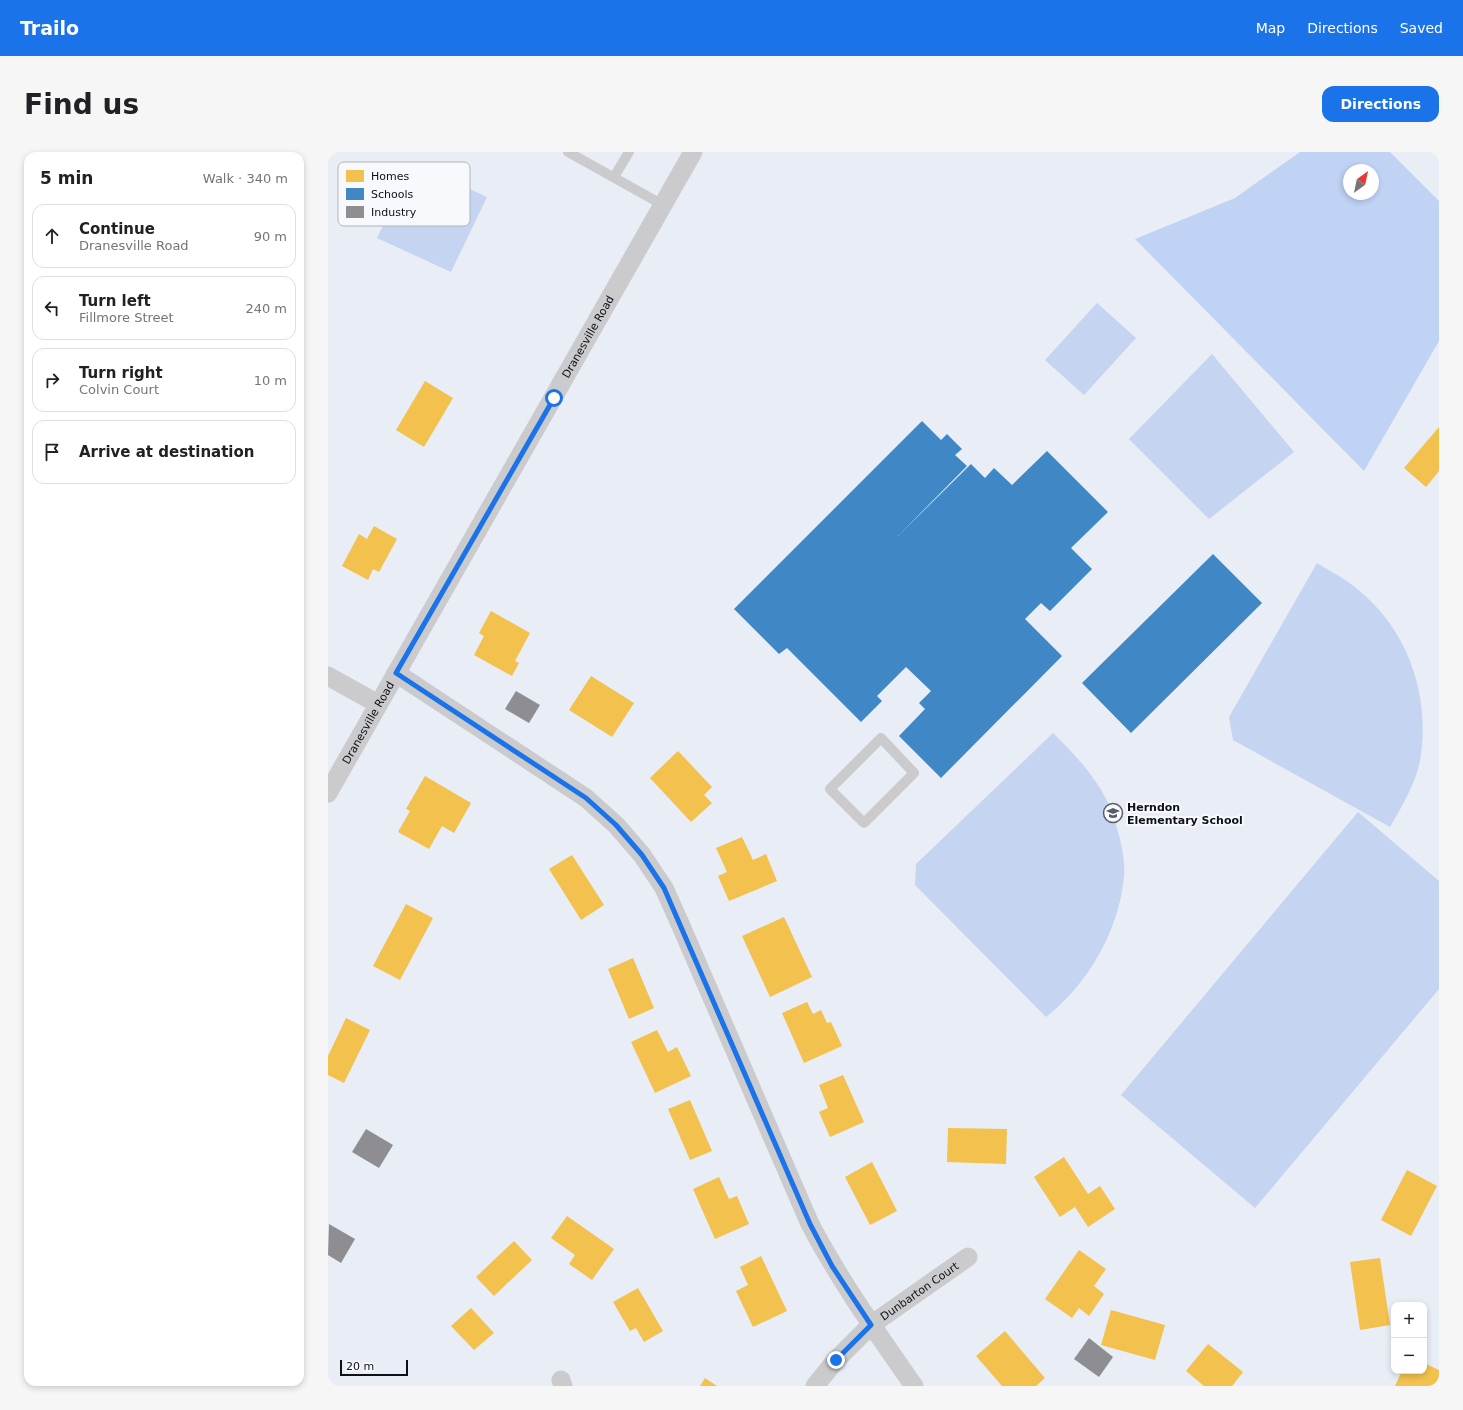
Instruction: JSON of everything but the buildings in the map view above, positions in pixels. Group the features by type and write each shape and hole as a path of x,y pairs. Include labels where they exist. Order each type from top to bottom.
{"street":[{"name":"Dranesville Road","path":"328,793 693,152"},
{"path":"396,673 586,798 616,825 642,855 664,888 810,1224 832,1266 914,1386"},
{"path":"328,676 378,704"},
{"name":"Dunbarton Court","path":"815,1386 836,1360 871,1325 968,1257"}],"lane":[{"path":"568,152 663,205"},
{"path":"614,177 629,152"},
{"path":"880,738 914,773 864,823 830,789 834,784 880,738"}],"shaded area":[{"path":"1300,152 1390,152 1439,201 1439,341 1364,471 1135,239 1235,198"},
{"path":"470,189 487,197 451,272 377,238 383,226 470,226"},
{"path":"1097,303 1136,338 1084,395 1045,360"},
{"path":"1212,354 1294,452 1209,519 1129,439"},
{"path":"1317,563 1356,588 1374,604 1402,643 1412,665 1422,712 1423,736 1420,761 1411,787 1390,827 1233,740 1229,717"},
{"path":"1053,733 1088,771 1105,797 1122,846 1124,876 1116,916 1099,954 1076,988 1046,1017 915,885 916,864"},
{"path":"1358,812 1439,881 1439,989 1255,1208 1121,1095"}],"place":[{"name":"Herndon Elementary School","path":"1113,813"}],"route":[{"path":"554,398 396,673 586,798 616,825 642,855 664,888 774,1145 810,1224 832,1266 871,1325 836,1360"}]}
